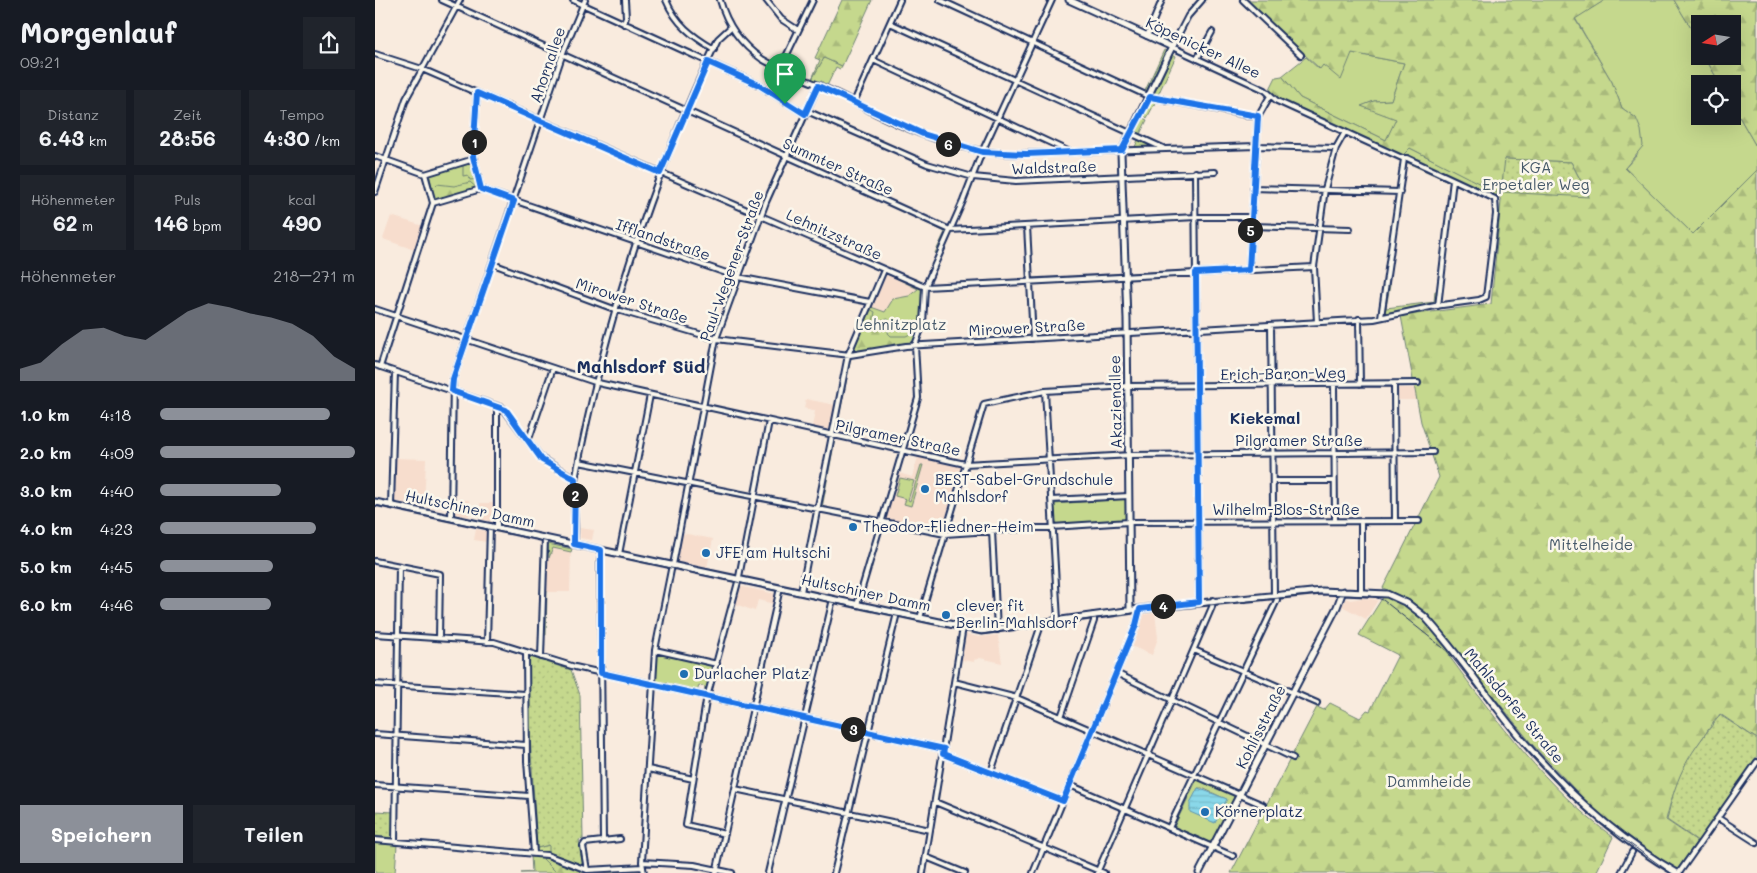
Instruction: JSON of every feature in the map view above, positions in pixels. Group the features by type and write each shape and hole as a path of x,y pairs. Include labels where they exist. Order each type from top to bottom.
{"main road":[{"name":"Köpenicker Allee","path":"1069,0 1172,48"},
{"path":"1122,150 1150,97 1172,48"},
{"name":"Akazienallee","path":"1122,150 1128,386 1130,610"},
{"name":"Hultschiner Damm","path":"375,502 982,631 1130,610 1322,590 1387,594"},
{"name":"Kohlisstraße","path":"1199,873 1337,607 1343,591"},
{"name":"Mahlsdorfer Straße","path":"1387,594 1407,603 1425,617 1518,735 1592,813 1606,826 1674,872"}],"street":[{"name":"Summter Straße","path":"442,0 950,230 1196,217 1251,217"},
{"path":"375,192 406,99 461,0"},
{"name":"Waldstraße","path":"573,0 584,2 649,36 759,85 806,112 927,164 973,177 1016,181 1215,172"},
{"path":"624,24 626,17 625,0"},
{"path":"666,0 675,19 684,29 714,49"},
{"path":"720,0 731,28 756,55 780,69 938,140 982,152 1026,154 1256,146 1336,148"},
{"path":"766,0 781,19 799,30"},
{"path":"780,69 813,0"},
{"path":"854,102 900,0"},
{"path":"939,0 1150,97 1258,116"},
{"path":"857,605 918,398 915,345 923,324 925,287 963,201 982,152 1052,0"},
{"path":"1147,36 1162,0"},
{"path":"1172,48 1188,16 1202,0"},
{"path":"1243,0 1301,55"},
{"name":"Ahornallee","path":"451,518 452,391 540,120 574,24 584,2"},
{"path":"890,23 1164,148"},
{"path":"574,544 575,479 614,309 660,173 714,49 723,33 731,28"},
{"path":"1197,59 1212,32"},
{"name":"Köpenicker Allee","path":"1172,48 1265,90 1270,96 1345,132 1404,159 1407,158 1495,199 1490,278 1484,299"},
{"name":"Lehnitzstraße","path":"375,54 422,69 925,287 1314,267"},
{"path":"873,60 1068,152"},
{"name":"Paul-Wegener-Straße","path":"643,873 647,769 655,650 716,339 761,216 818,86"},
{"path":"433,203 481,189 473,159 477,93"},
{"path":"1249,270 1258,116 1270,96"},
{"path":"1317,322 1314,267 1319,228 1325,189 1336,148 1345,132"},
{"path":"375,156 425,174 473,159"},
{"path":"1381,317 1404,159"},
{"path":"1195,172 1199,602"},
{"path":"425,174 433,203 397,316 377,366 497,406 509,413 542,460 575,479"},
{"path":"1438,306 1453,180"},
{"path":"1253,188 1400,192"},
{"name":"Ifflandstraße","path":"481,189 738,277 870,302"},
{"path":"1027,226 1033,339"},
{"path":"1251,226 1350,229"},
{"name":"Mirower Straße","path":"493,264 614,309 716,339 848,355 915,345 1359,319 1381,317 1484,299"},
{"path":"801,592 848,355 884,270"},
{"name":"Pilgramer Straße","path":"375,309 598,383 965,464 1198,453 1433,452"},
{"path":"1359,319 1360,384"},
{"path":"1169,828 1277,600 1275,595 1273,522 1271,325"},
{"path":"527,439 530,436 553,368"},
{"path":"391,505 395,372"},
{"path":"1334,384 1335,521"},
{"path":"1393,384 1395,521"},
{"name":"Erich-Baron-Weg","path":"920,618 984,404 1045,391 1128,386 1418,384"},
{"path":"1045,391 1058,620"},
{"path":"619,554 650,395"},
{"path":"497,406 497,528"},
{"path":"725,834 685,825 707,698 738,579 769,421"},
{"name":"Wilhelm-Blos-Straße","path":"579,462 945,534 1129,522 1419,521"},
{"path":"1273,482 1334,481"},
{"path":"1051,500 1129,496"},
{"path":"1361,521 1361,592"},
{"path":"487,642 490,526"},
{"path":"992,531 997,630"},
{"path":"541,657 545,538"},
{"path":"601,550 603,840"},
{"path":"375,561 440,574 439,638"},
{"path":"395,842 399,566"},
{"path":"716,871 780,588"},
{"path":"768,873 833,599"},
{"path":"1098,872 1194,650 1212,607 1213,600"},
{"path":"1033,873 1138,620 1140,609"},
{"path":"835,873 897,613"},
{"path":"1061,717 1094,621 1094,615"},
{"path":"991,772 1017,698 1040,623"},
{"path":"923,873 963,627"},
{"path":"375,634 487,642 504,645 601,673 944,749"},
{"path":"655,650 717,664"},
{"path":"1194,650 1317,703"},
{"path":"526,652 526,745 534,853"},
{"path":"1116,673 1293,758"},
{"path":"954,682 1017,698 1263,805"},
{"path":"375,684 525,694"},
{"path":"375,734 526,745"},
{"path":"943,754 1063,801"},
{"path":"1674,872 1718,818 1757,762"},
{"path":"647,769 693,779"},
{"path":"375,785 529,796"},
{"path":"1070,785 1233,856"},
{"path":"735,789 930,830"},
{"path":"935,802 1044,847 1098,872 1105,873"},
{"path":"1718,818 1757,843"},
{"path":"587,870 583,846 585,843 620,839"},
{"path":"375,840 534,853 547,855 587,870 643,864 732,873"},
{"path":"1621,873 1632,852"},
{"path":"926,857 965,873"}],"shaded area":[{"path":"391,216 423,226 415,250 383,239"},
{"path":"885,274 919,288 909,296 893,299 885,312 871,307"},
{"path":"1397,388 1415,388 1417,400 1397,400"},
{"path":"806,399 835,405 830,431 812,427 815,411 804,408"},
{"name":"BEST-Sabel-Grundschule Mahlsdorf","path":"918,457 961,467 942,530 886,519 899,473 912,477"},
{"path":"396,458 426,459 424,507 395,501"},
{"path":"455,500 469,500 469,517 455,514"},
{"path":"480,503 494,503 494,522 480,519"},
{"path":"580,528 594,530 592,540 580,538"},
{"path":"476,529 486,531 486,542 474,540"},
{"path":"682,533 713,539 707,568 677,561"},
{"path":"548,544 571,549 570,592 547,592"},
{"path":"739,586 776,594 774,604 758,600 755,611 735,604"},
{"path":"1346,598 1350,600 1364,598 1378,600 1366,619 1342,606"},
{"path":"1155,613 1158,638 1152,655 1131,646 1144,614"},
{"path":"966,634 979,637 998,635 1002,663 980,658 974,660 974,662 962,660"}],"green space":[{"path":"842,0 872,0 842,66 824,58 812,79 820,60 815,58"},
{"name":"Mittelheide","path":"1246,0 1605,0 1575,19 1612,82 1622,108 1636,118 1641,130 1643,146 1625,168 1693,234 1757,170 1757,739 1720,714 1701,740 1675,789 1666,820 1697,841 1676,871 1594,810 1531,743 1426,612 1409,600 1383,588 1439,477 1421,422 1401,316 1491,304 1501,201 1498,193 1410,148 1399,159 1382,148 1275,97 1274,93 1269,91 1276,77 1282,76 1300,98 1386,140 1396,119 1361,106 1374,101 1391,100 1404,63 1352,53 1341,80 1323,65 1320,69","holes":["1505,159 1571,162 1589,196"]},
{"path":"1605,0 1674,0 1691,28 1691,65 1709,65 1715,75 1691,75 1691,125 1741,125 1741,120 1757,148 1757,170 1693,234 1625,168 1637,155 1636,118 1622,108 1612,82 1575,18"},
{"path":"1674,0 1757,0 1757,148 1741,120 1741,75 1715,75 1709,65 1741,65 1741,15 1691,15 1691,28"},
{"path":"1164,50 1168,52 1148,94 1144,93"},
{"path":"1171,53 1176,56 1157,97 1152,96"},
{"path":"1352,53 1404,63 1391,100 1374,101 1362,106 1397,119 1386,140 1300,98 1282,76 1306,57 1319,69 1323,65"},
{"path":"824,58 842,66 840,69 836,67 827,86 822,81 819,82 812,79"},
{"path":"1151,99 1156,101 1147,118 1143,114"},
{"path":"1143,118 1147,120 1139,136 1134,131"},
{"path":"1139,138 1156,147 1134,149"},
{"path":"1410,148 1498,192 1492,201 1399,159"},
{"name":"KGA Erpetaler Weg","path":"1505,159 1571,162 1589,197 1501,192"},
{"path":"472,161 479,188 435,200 429,173"},
{"path":"472,161 478,179 470,180 468,175 463,176 463,164"},
{"path":"470,182 478,189 435,200 432,189 437,184 454,186"},
{"path":"923,219 948,231 938,254 935,253 945,232 922,221"},
{"name":"Lehnitzplatz","path":"886,273 923,288 922,324 912,344 852,352 871,307 885,312 893,299 909,296 918,289"},
{"path":"1386,285 1390,285 1386,308 1434,302 1435,291 1438,291 1436,303 1383,314"},
{"path":"870,309 875,312 872,326 875,327 881,320 888,319 890,322 888,333 891,336 906,336 917,331 919,333 915,342 852,352"},
{"path":"849,358 851,358 836,432 834,432"},
{"path":"833,438 835,439 822,508 820,506"},
{"path":"921,465 923,465 911,506 904,504 906,499 895,496 900,478 914,481 908,500 910,501"},
{"path":"1126,499 1126,520 1056,524 1054,504"},
{"path":"548,544 572,549 571,552 553,548 549,558"},
{"path":"547,591 546,635 544,635 545,592"},
{"name":"Dammheide","path":"1383,597 1405,604 1423,618 1451,653 1449,656 1524,753 1566,798 1613,837 1596,873 1231,873 1317,707 1324,710 1330,703 1360,718 1367,710 1370,711 1398,655 1359,635"},
{"name":"Durlacher Platz","path":"657,652 713,663 715,666 707,694 700,695 700,693 704,693 705,687 699,685 697,693 656,685 654,682"},
{"path":"530,657 571,670 580,695 583,839 579,840 583,867 549,853 549,845 537,848 528,704 528,658"},
{"path":"1720,715 1757,739 1757,756 1698,841 1667,820 1675,788 1686,763"},
{"name":"Körnerplatz","path":"1197,779 1236,796 1211,843 1174,827","holes":["1198,788 1226,799 1190,808"]},
{"path":"530,797 533,797 537,848 562,842 559,857 536,851"},
{"path":"375,811 394,812 393,838 375,836"},
{"path":"375,843 397,845 395,873 375,873"},
{"path":"531,856 547,856 543,859 557,873 521,873 532,872"},
{"path":"547,856 578,870 642,869 642,873 557,873 543,859"}],"water":[{"path":"1198,788 1227,799 1215,823 1190,812 1190,803"}],"tram line":[{"path":"375,505 981,634 1140,612 1319,594 1371,596 1383,600 1447,651 1517,739 1588,814 1671,873"}],"place":[{"name":"BEST-Sabel-Grundschule Mahlsdorf","path":"925,489"},
{"name":"Theodor-Fliedner-Heim","path":"853,527"},
{"name":"JFE am Hultschi","path":"706,553"},
{"name":"clever fit Berlin-Mahlsdorf","path":"946,615"},
{"name":"Durlacher Platz","path":"684,674"},
{"name":"Körnerplatz","path":"1205,812"}],"district":[{"name":"Mahlsdorf Süd","path":"641,367"},
{"name":"Kiekemal","path":"1265,418"}],"route":[{"path":"708,62 759,85 785,104 805,114 818,86 938,140 982,152 1001,154 1122,150 1150,97 1258,116 1249,270 1196,273 1199,602 1140,609 1136,625 1063,801 943,754 944,749 601,673 601,550 574,544 575,479 542,460 537,455 506,410 452,391 453,379 514,201 481,189 473,159 477,93 660,173 708,62"}]}
